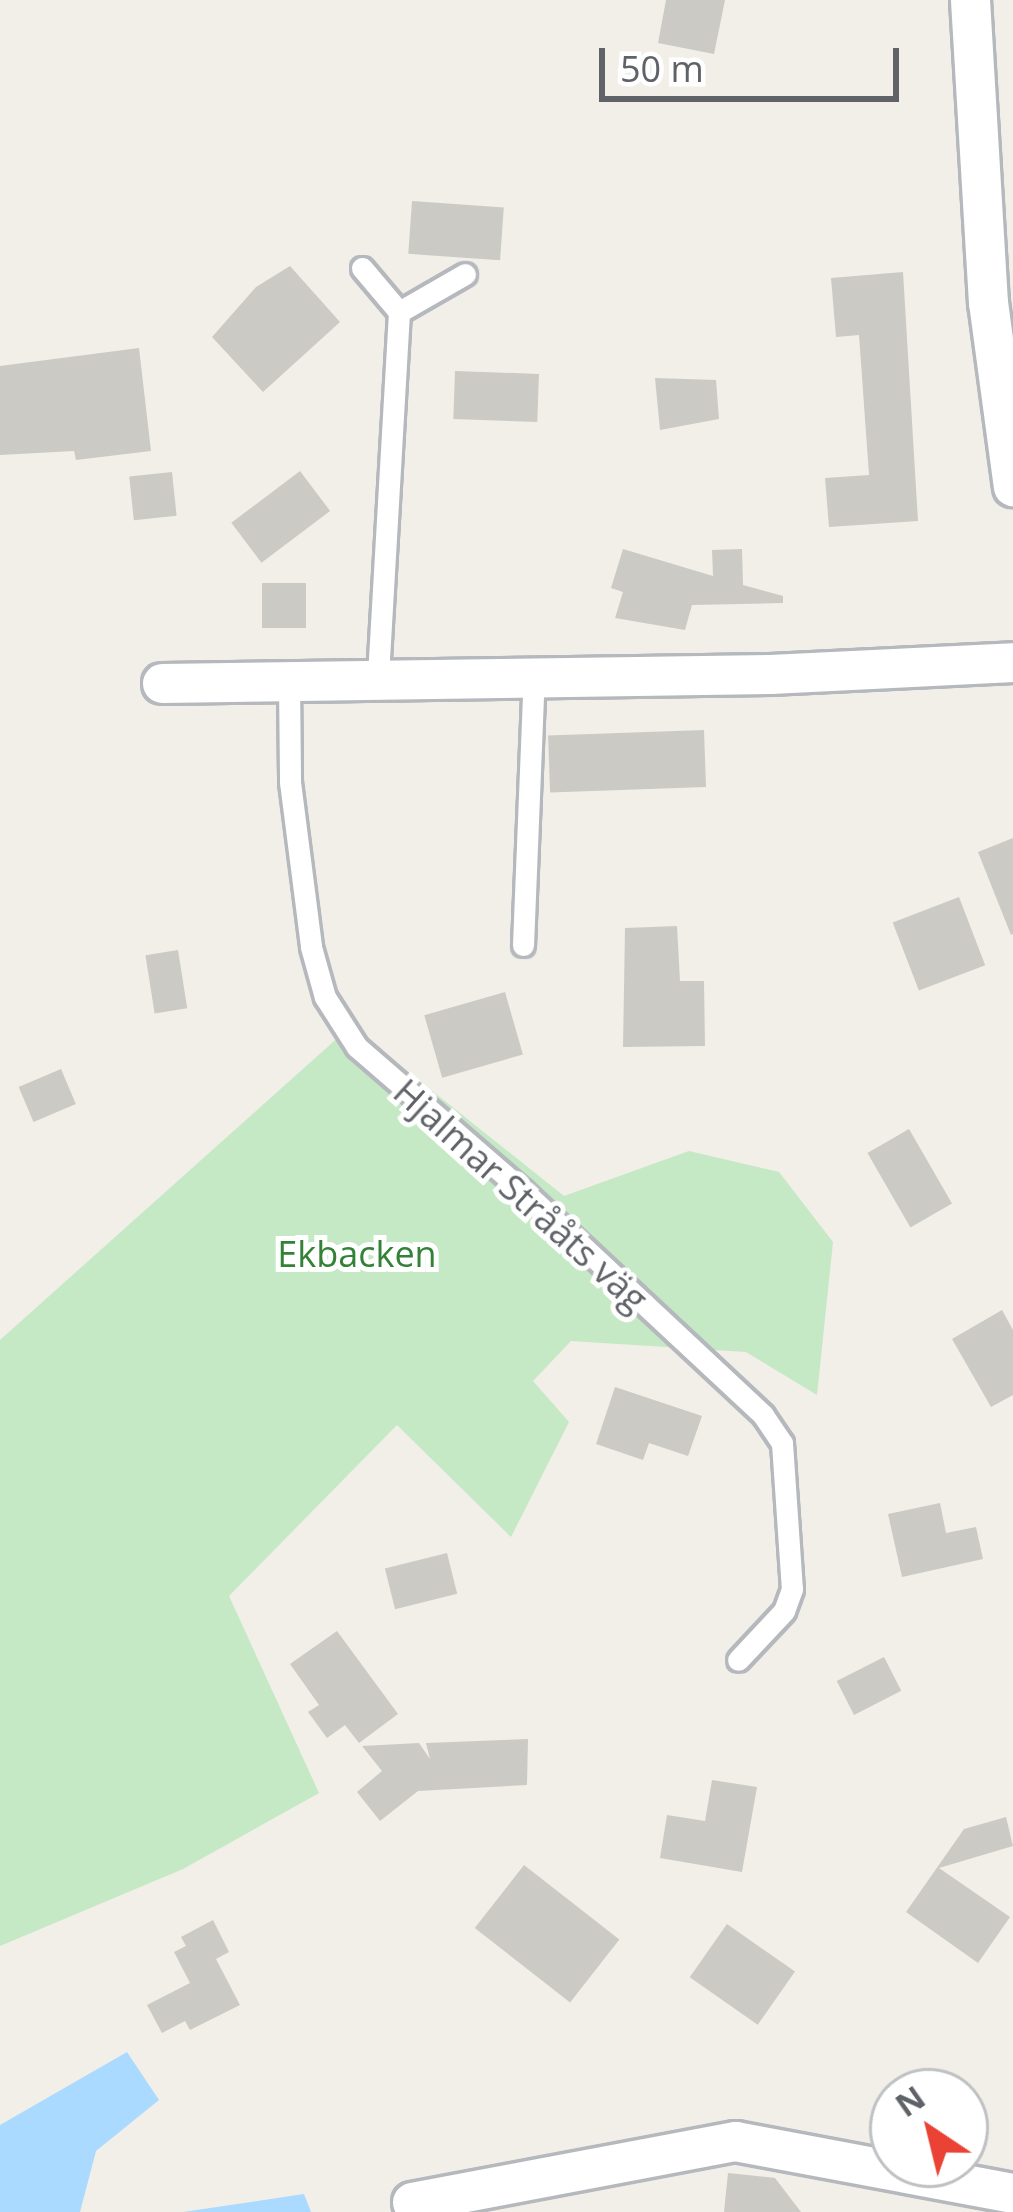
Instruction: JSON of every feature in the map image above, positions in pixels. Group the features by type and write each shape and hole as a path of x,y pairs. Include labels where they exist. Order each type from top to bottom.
{"street":[{"path":"970,0 988,302 1013,486"},
{"path":"162,683 1013,662"},
{"path":"412,2202 735,2141 1013,2193"}],"lane":[{"path":"362,268 400,312 378,679"},
{"path":"400,312 465,274"},
{"path":"523,945 534,676"},
{"name":"Hjalmar Strååts väg","path":"290,682 290,782 311,947 325,997 357,1047 522,1190 763,1414 782,1443 792,1589 784,1611 738,1660"}],"green space":[{"name":"Ekbacken","path":"351,1026 564,1196 689,1151 779,1172 833,1242 817,1395 746,1352 571,1341 533,1381 569,1422 511,1537 397,1425 229,1596 319,1793 183,1869 0,1946 0,1340"}],"water":[{"path":"127,2052 159,2100 96,2151 80,2212 0,2212 0,2125"},
{"path":"304,2194 311,2212 183,2212"}],"building":[{"path":"666,0 725,0 714,54 658,43"},
{"path":"412,201 504,207 500,260 408,254"},
{"path":"290,266 340,322 263,392 212,337 256,287"},
{"path":"903,272 918,521 829,527 825,478 869,475 859,335 836,337 831,278"},
{"path":"139,348 151,451 76,460 74,451 0,455 0,366"},
{"path":"455,371 539,374 537,422 453,419"},
{"path":"655,378 716,380 719,419 660,430"},
{"path":"300,471 330,511 261,563 231,523"},
{"path":"172,472 177,516 134,520 129,476"},
{"path":"623,549 713,576 712,550 742,549 743,585 783,596 783,603 692,605 685,630 615,618 623,592 611,588"},
{"path":"262,583 306,583 306,628 262,628"},
{"path":"704,730 706,787 550,792 548,735"},
{"path":"1013,838 1013,934 1011,935 978,852"},
{"path":"959,897 985,965 919,991 893,922"},
{"path":"677,926 680,981 704,981 705,1046 623,1047 625,928"},
{"path":"178,950 187,1008 155,1013 145,955"},
{"path":"505,992 523,1054 442,1078 424,1015"},
{"path":"61,1069 76,1104 34,1122 19,1087"},
{"path":"909,1129 952,1203 910,1227 867,1153"},
{"path":"1002,1310 1013,1330 1013,1395 991,1407 952,1339"},
{"path":"615,1387 702,1416 688,1456 649,1443 643,1460 596,1444"},
{"path":"940,1503 946,1533 976,1527 983,1559 902,1577 888,1514"},
{"path":"447,1553 457,1594 395,1609 385,1568"},
{"path":"337,1631 398,1714 359,1743 345,1725 327,1738 308,1712 319,1705 290,1664"},
{"path":"884,1657 901,1691 854,1715 837,1681"},
{"path":"528,1739 527,1785 418,1791 380,1821 357,1792 382,1771 362,1746 419,1743 430,1759 426,1743"},
{"path":"712,1780 757,1787 742,1872 660,1858 667,1815 705,1821"},
{"path":"1006,1817 1013,1846 939,1868 1010,1917 978,1963 906,1912 964,1829"},
{"path":"524,1865 619,1939 570,2003 475,1928"},
{"path":"213,1920 229,1952 216,1959 240,2005 190,2030 185,2021 162,2033 147,2005 190,1983 174,1952 186,1946 181,1937"},
{"path":"727,1924 795,1972 758,2025 690,1977"},
{"path":"728,2173 775,2178 801,2212 724,2212"}]}
